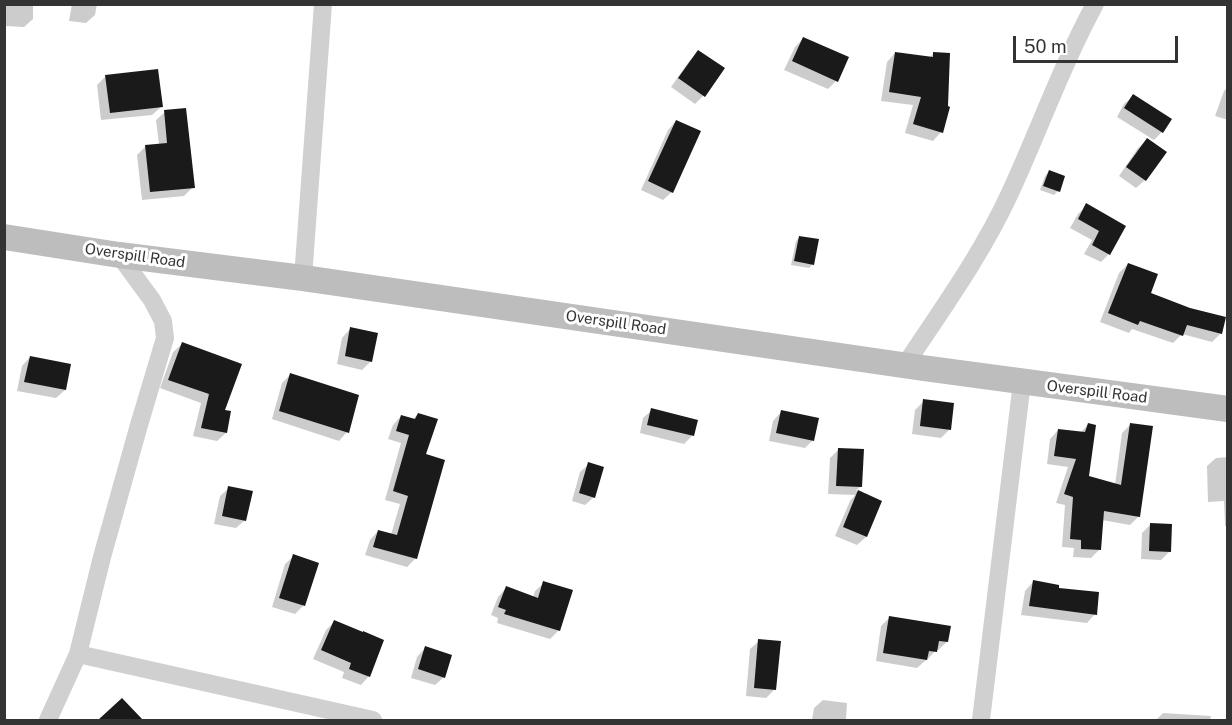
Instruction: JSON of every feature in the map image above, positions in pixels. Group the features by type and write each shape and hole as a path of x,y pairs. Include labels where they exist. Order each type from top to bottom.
{"street":[{"path":"303,278 323,4"},
{"path":"905,365 983,246 1010,194 1054,89 1095,4"},
{"name":"Overspill Road","path":"4,237 1022,382 1227,409"},
{"path":"48,720 78,654 102,557 165,338 163,321 152,300 119,255"},
{"path":"981,720 1022,382"},
{"path":"78,654 373,720"}],"building":[{"path":"803,37 849,57 838,82 792,61"},
{"path":"698,50 725,68 705,97 678,78"},
{"path":"895,52 933,57 933,52 950,53 948,106 950,107 943,133 913,124 921,97 889,92"},
{"path":"158,69 163,107 110,113 105,75"},
{"path":"1133,94 1172,119 1163,133 1124,108"},
{"path":"186,108 195,188 150,192 145,145 167,143 164,110"},
{"path":"676,120 701,131 673,193 648,181"},
{"path":"1147,138 1167,152 1146,181 1126,167"},
{"path":"1049,170 1065,176 1060,192 1043,186"},
{"path":"1086,203 1126,226 1110,255 1092,245 1099,231 1078,219"},
{"path":"799,236 819,239 814,265 794,261"},
{"path":"1128,263 1158,274 1151,293 1190,308 1226,317 1222,334 1187,325 1183,336 1140,321 1138,325 1108,313"},
{"path":"350,327 378,333 372,362 345,356"},
{"path":"182,342 242,364 225,410 231,411 227,433 201,428 209,394 168,380"},
{"path":"30,356 71,364 66,390 24,382"},
{"path":"290,373 359,395 349,433 279,411"},
{"path":"923,399 954,403 951,430 920,426"},
{"path":"651,408 698,420 694,436 647,425"},
{"path":"781,410 819,418 814,441 776,433"},
{"path":"418,413 438,419 426,454 445,460 417,559 373,547 378,530 397,535 408,496 393,491 409,435 396,431 401,415 415,419"},
{"path":"1088,423 1096,425 1089,476 1121,485 1130,423 1153,426 1140,517 1104,511 1101,550 1081,549 1081,540 1070,539 1073,497 1064,494 1076,459 1054,456 1058,429 1085,432"},
{"path":"838,448 864,449 862,487 836,486"},
{"path":"588,462 604,467 595,498 579,493"},
{"path":"228,486 253,491 246,521 222,516"},
{"path":"858,490 882,501 867,537 843,527"},
{"path":"1150,523 1172,524 1171,552 1149,551"},
{"path":"293,554 319,563 305,606 279,598"},
{"path":"1033,580 1059,585 1059,588 1099,592 1097,615 1029,606"},
{"path":"543,581 573,590 560,631 504,614 506,610 498,607 506,586 538,598"},
{"path":"889,616 951,626 948,642 939,641 937,652 929,651 927,660 883,653"},
{"path":"334,620 384,640 370,677 349,669 351,663 321,650"},
{"path":"758,639 781,641 776,690 754,688"},
{"path":"425,646 452,655 445,678 418,669"},
{"path":"122,698 143,720 98,720"}]}
